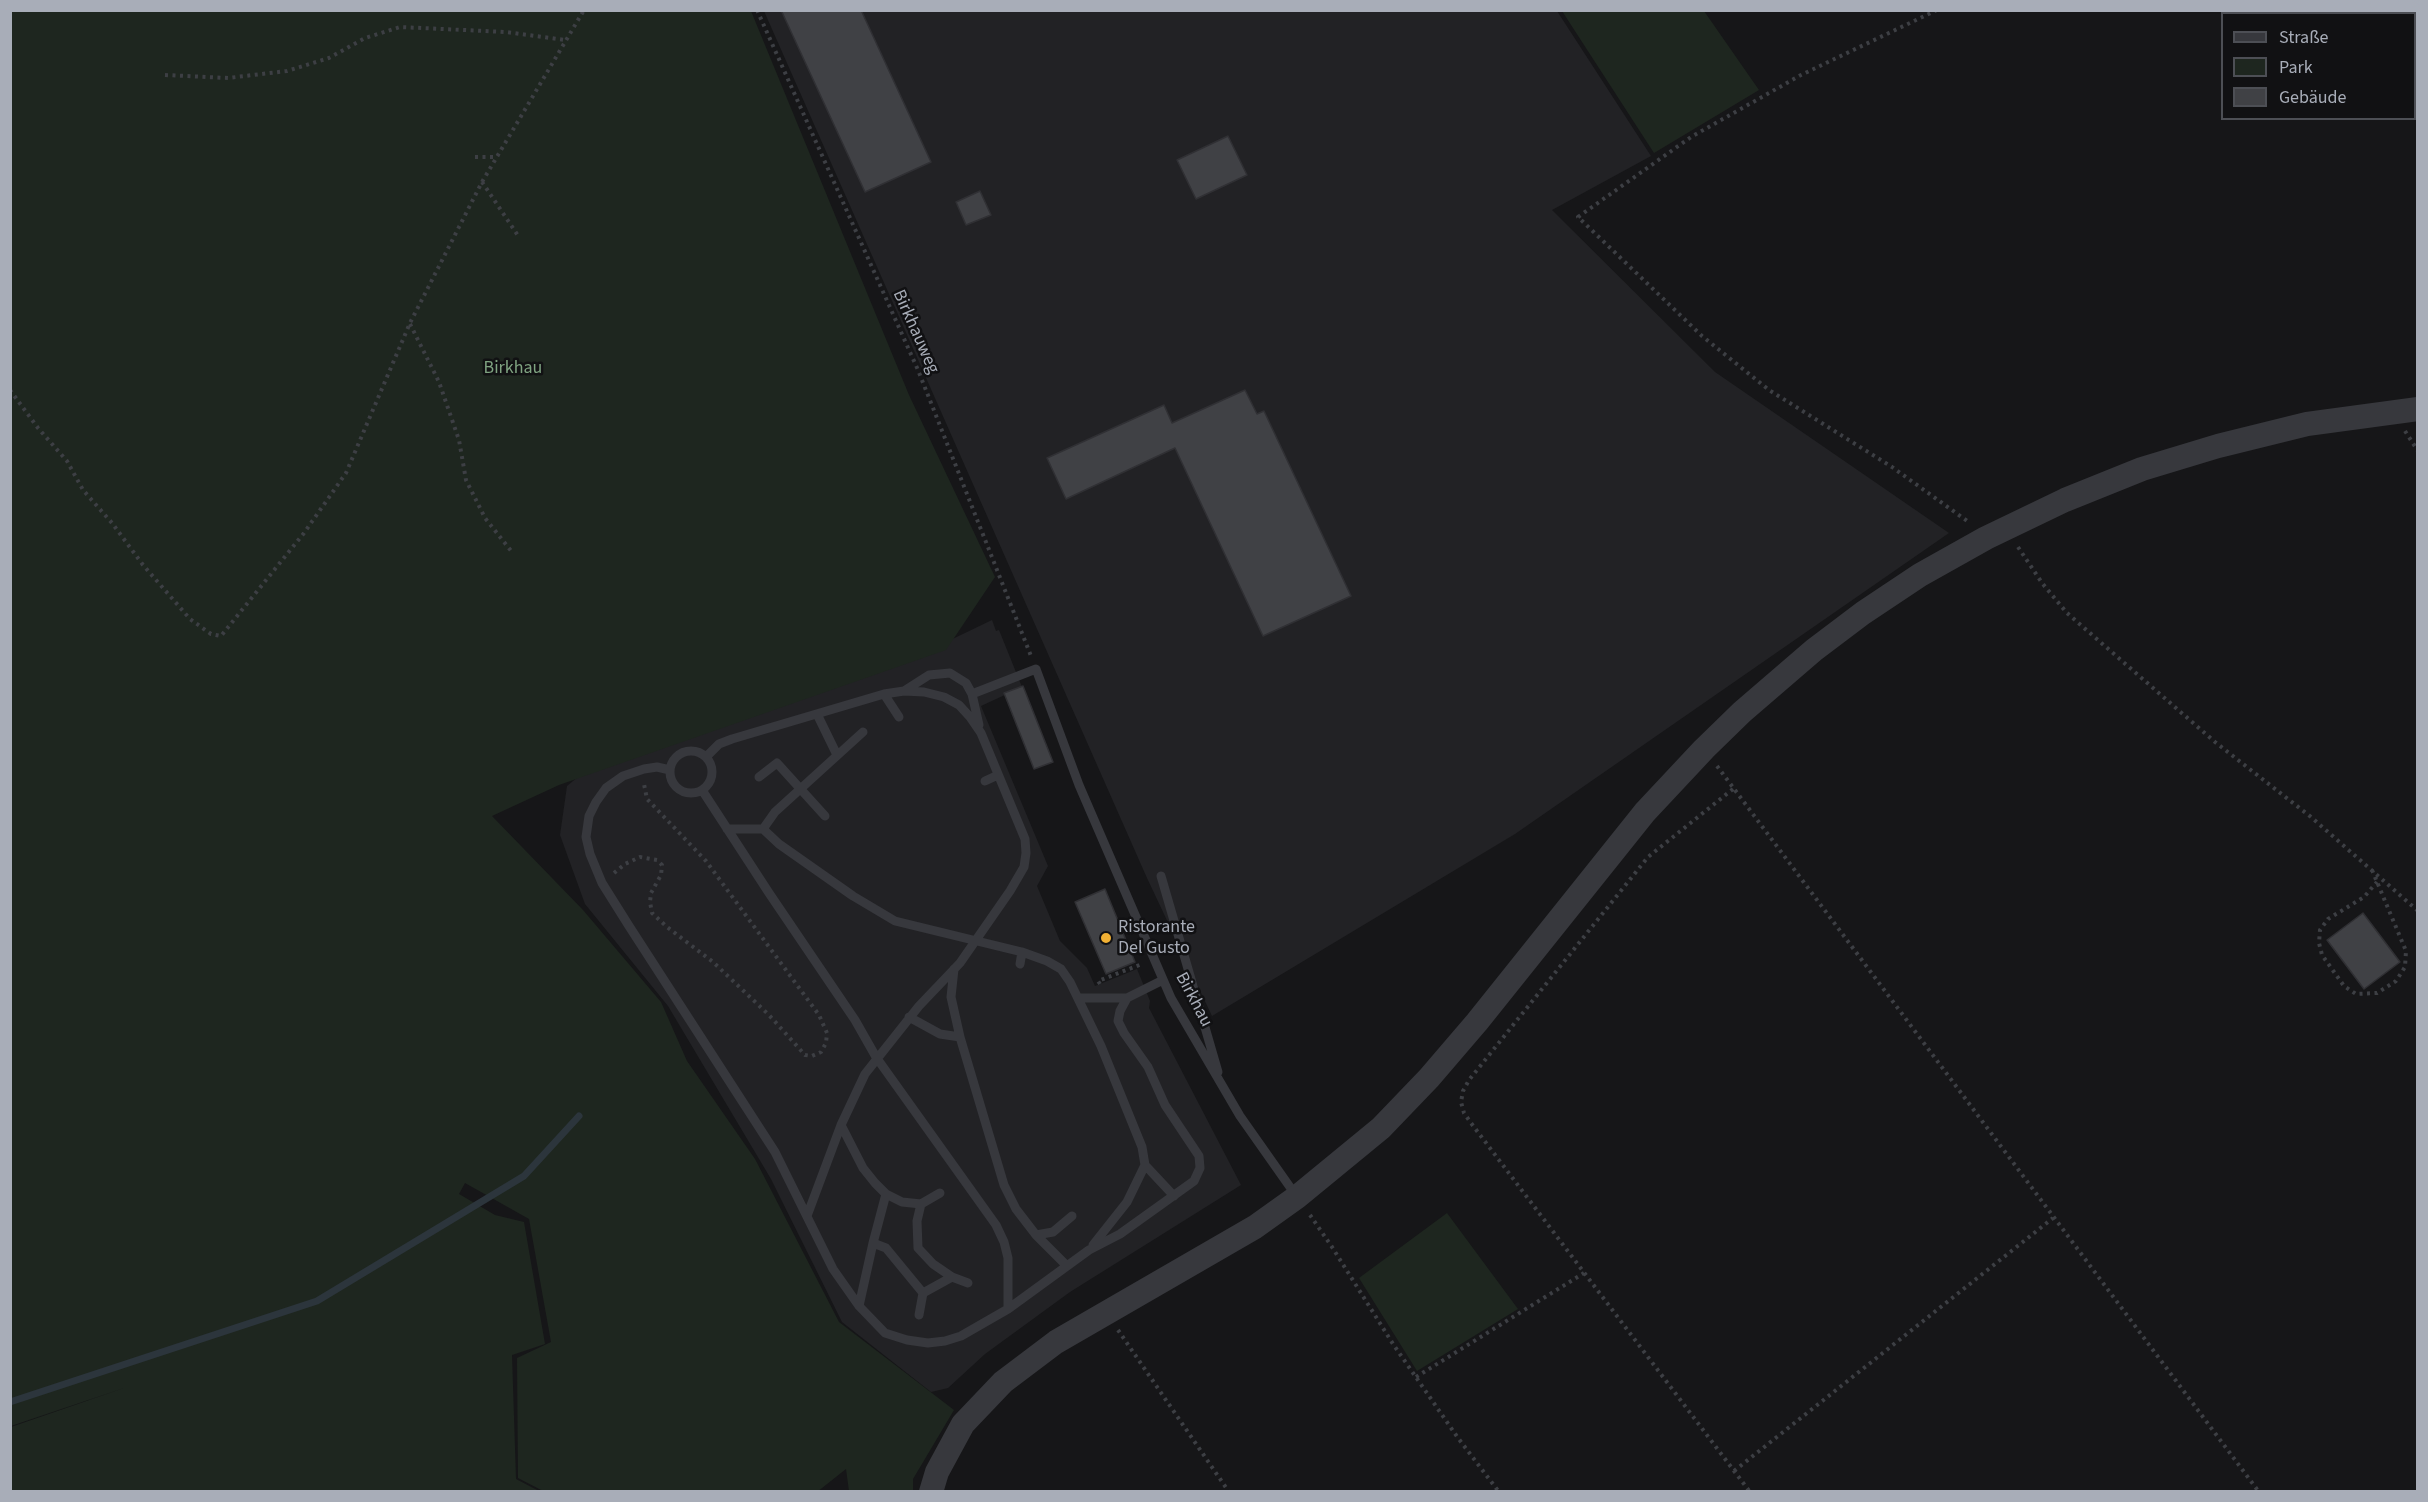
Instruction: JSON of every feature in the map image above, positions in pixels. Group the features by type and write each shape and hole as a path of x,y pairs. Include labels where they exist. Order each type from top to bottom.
{"street":[{"path":"931,1491 936,1472 963,1424 1003,1382 1056,1342 1255,1227 1297,1197 1381,1128 1429,1078 1646,812 1704,749 1742,711 1814,650 1863,613 1920,575 1996,533 2065,500 2142,469 2218,446 2307,424 2418,409"}],"lane":[{"path":"972,694 1036,669"},
{"name":"Birkhau","path":"1036,669 1079,784 1170,998 1240,1116 1297,1197"},
{"path":"807,1216 841,1125 865,1074 909,1017 954,968 1010,891 1024,867 1026,853 1024,839 981,733 972,694 966,683 950,673 929,675 904,691"},
{"path":"706,757 719,744 732,739 884,694 904,691 924,692 944,697 959,705 981,733"},
{"path":"884,694 899,717"},
{"path":"817,714 837,755"},
{"path":"763,828 775,812 863,732"},
{"path":"684,752 699,753 706,757 713,771 708,785 702,790 687,793 680,790 671,777 670,770 673,762 684,752"},
{"path":"759,777 777,763 825,816"},
{"path":"670,770 657,767 644,769 624,776 606,788 589,816 586,837 590,854 602,883 775,1152 833,1269 859,1306 885,1333 907,1340 928,1343 961,1336 1008,1310 1089,1250 1120,1234 1194,1181 1200,1168 1199,1156 1165,1104 1148,1067 1118,1021 1126,998"},
{"path":"985,781 998,775"},
{"path":"702,790 855,1020 876,1057 996,1225 1008,1258 1008,1310"},
{"path":"727,829 763,828 779,844 853,896 895,921 1022,952 1047,961 1060,969 1070,982 1101,1046 1138,1137 1145,1165 1174,1196"},
{"path":"1161,876 1222,1086"},
{"path":"1020,964 1022,952"},
{"path":"954,968 951,997 960,1037 1004,1185 1016,1209 1036,1235 1067,1266"},
{"path":"1078,998 1126,998 1163,980"},
{"path":"909,1017 940,1034 960,1037"},
{"path":"841,1125 863,1168 886,1194 902,1202 921,1204 940,1193"},
{"path":"1089,1250 1105,1233 1127,1202 1145,1165"},
{"path":"859,1306 886,1194"},
{"path":"921,1204 916,1221 918,1248 933,1264 952,1277 968,1283"},
{"path":"1036,1235 1053,1232 1072,1216"},
{"path":"873,1243 886,1248 923,1293 919,1315"},
{"path":"923,1293 952,1277"}],"path":[{"path":"10,390 38,428 67,461 83,490 112,523 142,565 190,619 211,634 221,636 304,533 345,473 410,323 482,182 584,10"},
{"name":"Birkhauweg","path":"757,10 918,370 1036,669"},
{"path":"1937,10 1801,75 1691,137 1578,217 1701,336 1769,390 1892,467 1963,517 1996,533 2067,613 2215,742 2311,817 2418,911"},
{"path":"165,75 228,78 287,71 329,58 365,38 400,27 506,32 566,40"},
{"path":"475,157 497,157"},
{"path":"482,182 519,237"},
{"path":"410,323 439,382 459,440 466,480 485,518 512,552"},
{"path":"602,883 625,864 640,857 657,860 662,865 661,875 651,893 652,913 713,962 769,1015 805,1055 812,1056 821,1052 826,1043 827,1034 819,1015 706,861 647,799 644,788 644,769"},
{"path":"1750,1491 1464,1113 1461,1102 1463,1091 1648,857 1733,789 2259,1491"},
{"path":"2372,869 2406,951 2405,967 2396,981 2377,993 2356,994 2344,986 2322,955 2319,943 2320,930 2328,919 2364,897 2377,882"},
{"path":"1297,1197 1416,1377 1458,1438 1499,1491"},
{"path":"1734,1471 2053,1218"},
{"path":"1416,1377 1584,1273"},
{"path":"1123,1339 1229,1491"}],"shaded area":[{"path":"764,11 1557,11 1651,156 1552,210 1715,372 1949,533 1515,834 1212,1016 1147,878"},
{"path":"992,620 996,631 999,630 1022,687 981,706 1048,866 1037,886 1060,941 1087,968 1095,986 1137,969 1150,1001 1149,1008 1241,1185 1070,1292 985,1354 948,1388 931,1392 842,1322 771,1179 668,1006 585,904 560,835 567,786 613,748 938,646"}],"green space":[{"path":"11,10 751,11 909,395 995,577 946,650 559,785 492,816 583,910 661,1002 687,1061 755,1159 839,1322 954,1410 913,1479 913,1491 849,1491 846,1469 817,1492 545,1492 518,1478 517,1358 551,1342 529,1219 465,1183 459,1194 495,1215 524,1222 545,1344 512,1355 516,1479 539,1491 11,1491 11,1427 127,1387 11,1426"},
{"path":"1562,11 1704,11 1759,90 1654,153"},
{"path":"1447,1213 1518,1309 1417,1371 1359,1278"}],"building":[{"path":"781,10 861,10 931,162 865,192"},
{"path":"1228,136 1247,175 1196,199 1177,160"},
{"path":"980,191 991,215 966,225 956,202"},
{"path":"1245,390 1257,414 1264,411 1351,596 1263,636 1175,448 1066,499 1047,458 1164,405 1172,423"},
{"path":"1023,686 1053,762 1034,769 1004,693"},
{"path":"1105,889 1135,962 1106,974 1075,902"},
{"path":"2363,913 2400,962 2364,989 2327,940"}],"waterway":[{"path":"10,1402 317,1301 524,1176 579,1116"}],"place":[{"name":"Ristorante Del Gusto","path":"1106,938"}]}
